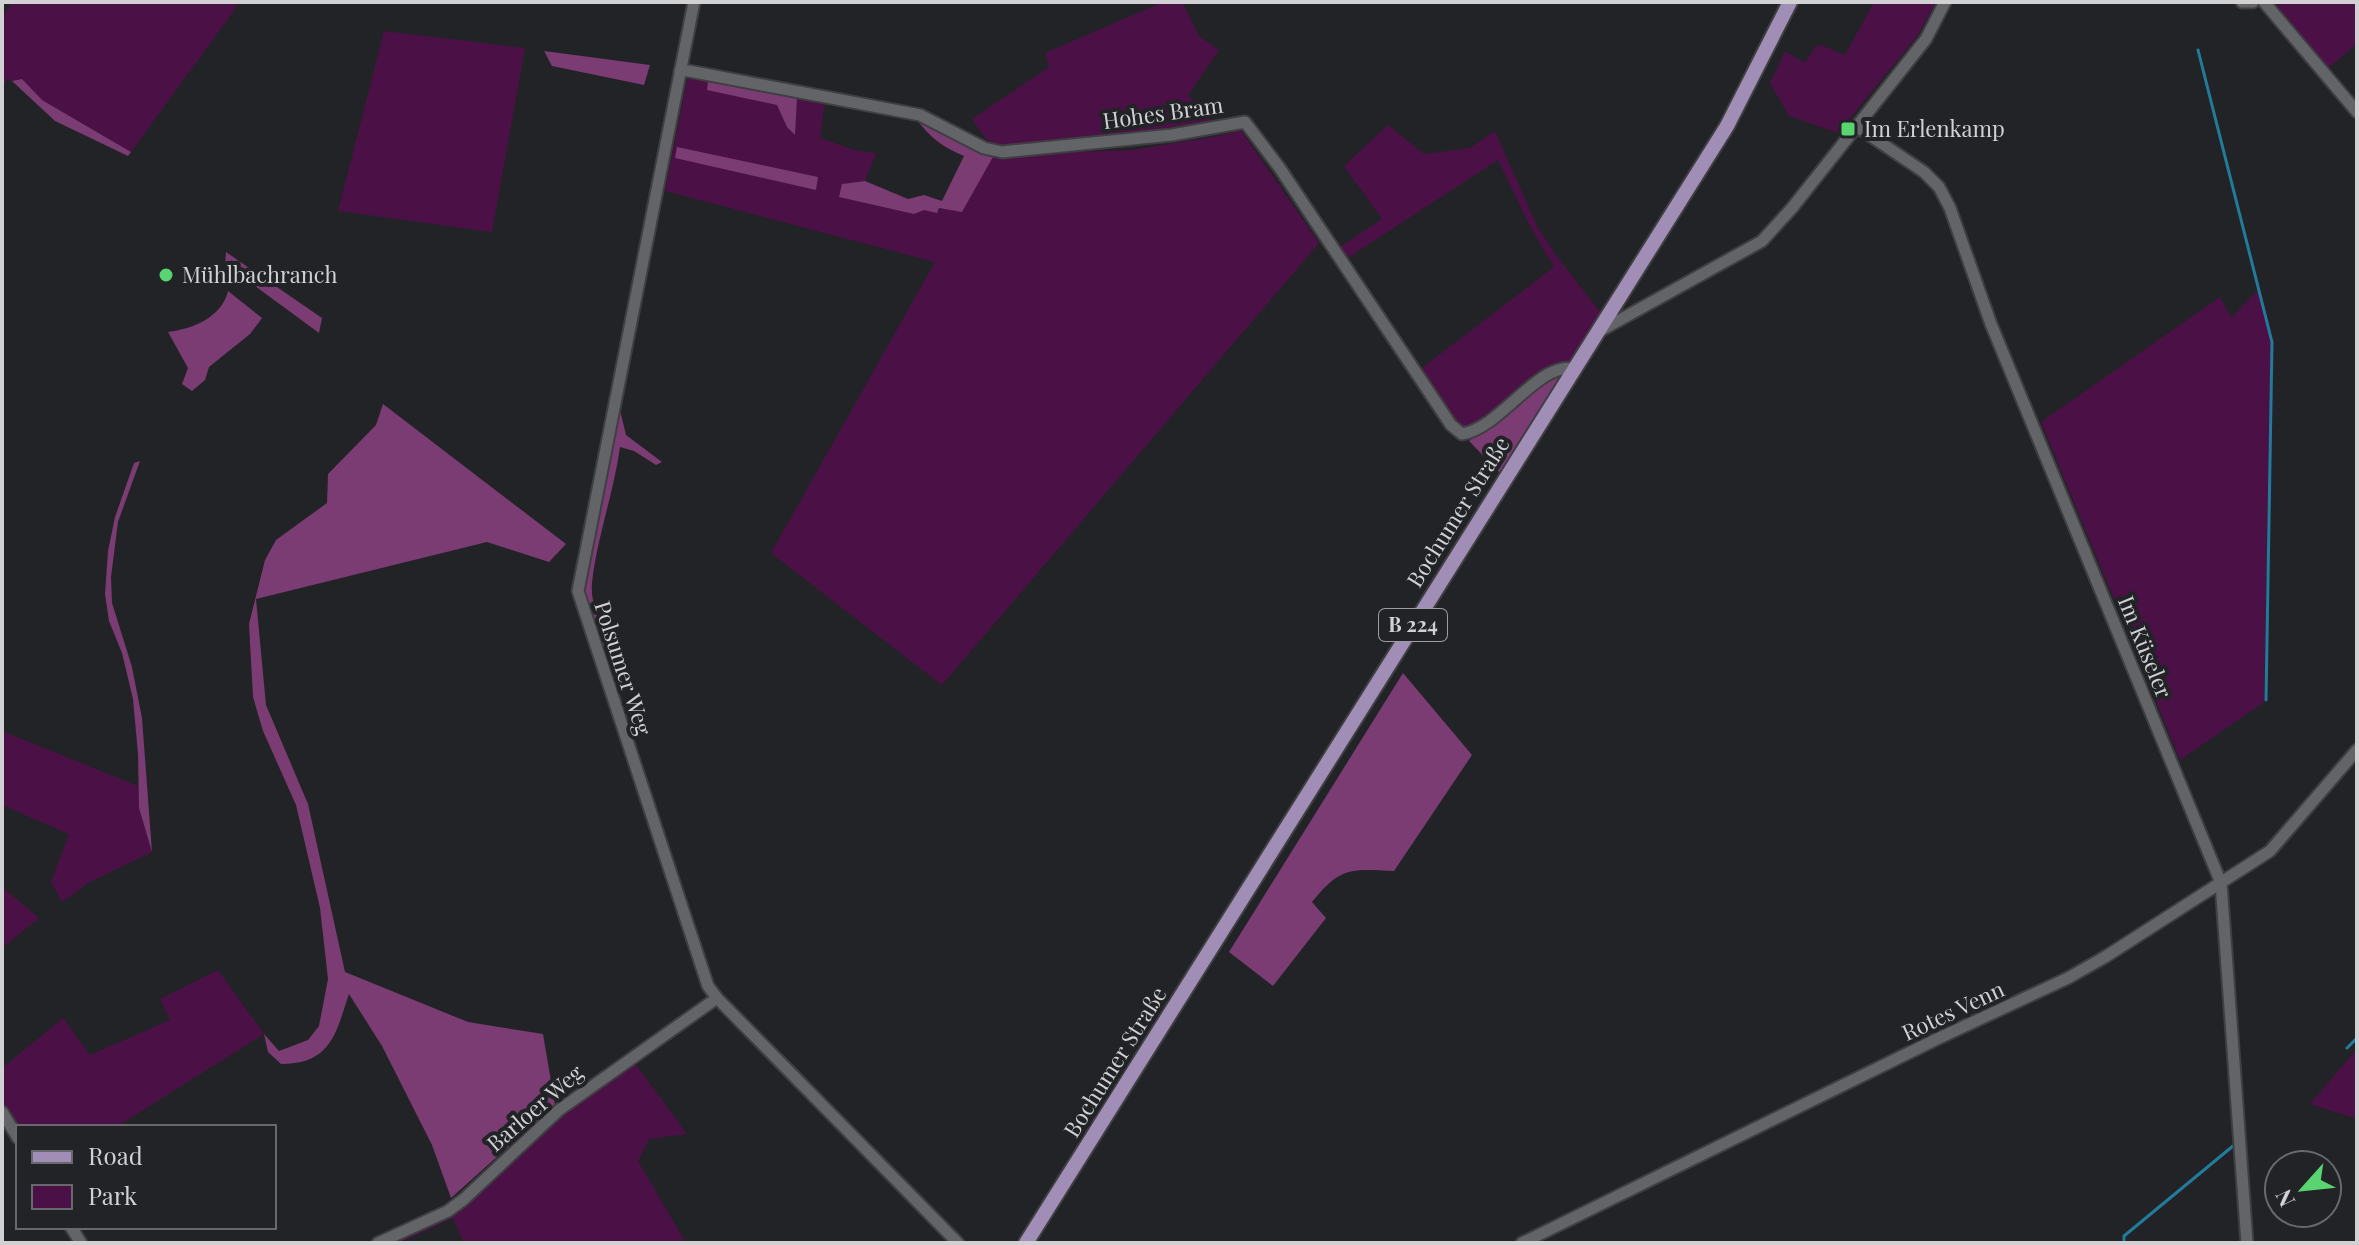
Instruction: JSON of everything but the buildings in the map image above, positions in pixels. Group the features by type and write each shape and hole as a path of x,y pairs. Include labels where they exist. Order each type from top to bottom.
{"main road":[{"name":"Bochumer Straße","path":"1026,1243 1727,126 1790,2"}],"street":[{"name":"Polsumer Weg","path":"694,2 578,591 708,986 958,1243"},
{"path":"1598,332 1762,241 1792,208 1926,39 1945,2"},
{"path":"2242,2 2253,2"},
{"path":"2264,2 2357,112"},
{"name":"Hohes Bram","path":"680,71 920,115 984,148 1002,152 1172,135 1245,122 1279,167 1451,425 1462,434 1477,432 1553,371 1568,367 1575,369"},
{"name":"Im Küseler","path":"1856,126 1924,172 1939,187 1950,208 1991,324 2221,883 2247,1243"},
{"name":"Rotes Venn","path":"1522,1243 2068,978 2270,851 2357,750"},
{"name":"Barloer Weg","path":"378,1243 448,1211 571,1100 717,998"},
{"path":"2,1112 16,1135"}],"green space":[{"path":"12,2 223,2 238,5 131,152 42,100 22,79 12,81 8,78 2,88 2,18"},
{"path":"1163,2 1182,2 1199,36 1219,50 1188,95 1213,122 1016,148 1000,146 981,133 972,119 1049,67 1045,53"},
{"path":"1874,2 1936,2 1918,35 1838,133 1789,116 1770,83 1785,51 1805,63 1816,46 1821,45 1845,55"},
{"path":"2278,2 2357,2 2357,44 2328,68 2278,7"},
{"path":"384,31 525,48 492,232 338,211"},
{"path":"693,76 825,101 820,138 854,150 876,153 865,181 843,184 937,212 994,155 1131,150 1241,130 1319,243 942,685 771,553 935,262 665,191 687,81"},
{"path":"1388,125 1424,154 1470,148 1495,131 1537,226 1601,313 1570,364 1477,428 1463,429 1453,423 1418,371 1554,267 1498,160 1346,259 1340,247 1382,219 1344,166"},
{"path":"2258,290 2271,342 2264,702 2180,760 2041,422 2220,297 2231,318"},
{"path":"2,731 138,786 139,808 152,852 88,883 62,902 51,882 69,834 2,805"},
{"path":"2,887 39,918 2,948"},
{"path":"218,970 264,1034 119,1125 16,1125 16,1128 2,1106 2,1068 63,1018 90,1055 170,1020 160,999"},
{"path":"2357,1049 2357,1119 2310,1104"},
{"path":"634,1062 687,1134 649,1139 638,1161 686,1243 464,1243 453,1218 399,1243 387,1243 466,1202 581,1097"}],"shaded area":[{"path":"544,51 650,65 644,85 552,66"},
{"path":"22,79 42,100 131,152 128,156 55,121 12,81"},
{"path":"708,82 797,98 795,135 787,127 777,105 707,90"},
{"path":"915,117 994,155 962,212 939,208 937,213 924,210 914,214 839,197 842,184 865,181 908,199 924,195 942,201 964,156 936,140"},
{"path":"677,147 818,177 816,190 675,158"},
{"path":"226,252 322,318 319,333 225,264"},
{"path":"228,291 262,318 250,334 209,367 205,380 192,391 182,384 188,368 168,332 187,328 213,315"},
{"path":"1558,377 1560,381 1501,474 1469,441 1539,384"},
{"path":"383,404 566,544 549,562 487,542 256,599 266,705 308,804 345,972 468,1022 543,1034 555,1105 451,1198 432,1145 382,1046 349,994 335,1033 322,1052 311,1058 281,1064 268,1052 264,1034 279,1051 308,1040 319,1026 328,979 320,908 296,805 263,731 253,697 249,624 265,560 276,540 327,503 328,474 376,425"},
{"path":"620,410 626,435 662,462 656,465 634,451 620,447 592,583 594,605 607,648 607,669 585,605 582,582 612,426"},
{"path":"140,461 118,522 111,577 112,603 132,667 142,718 152,852 139,808 133,699 122,653 109,621 105,594 108,551 115,517 134,463"},
{"path":"1403,673 1472,755 1394,871 1348,872 1322,890 1312,902 1326,918 1273,986 1229,952"}],"waterway":[{"path":"2198,50 2272,342 2266,700"},
{"path":"2347,1048 2357,1038"},
{"path":"2124,1243 2124,1236 2233,1146"}],"place":[{"name":"Im Erlenkamp","path":"1848,129"},
{"name":"Mühlbachranch","path":"166,275"}]}
